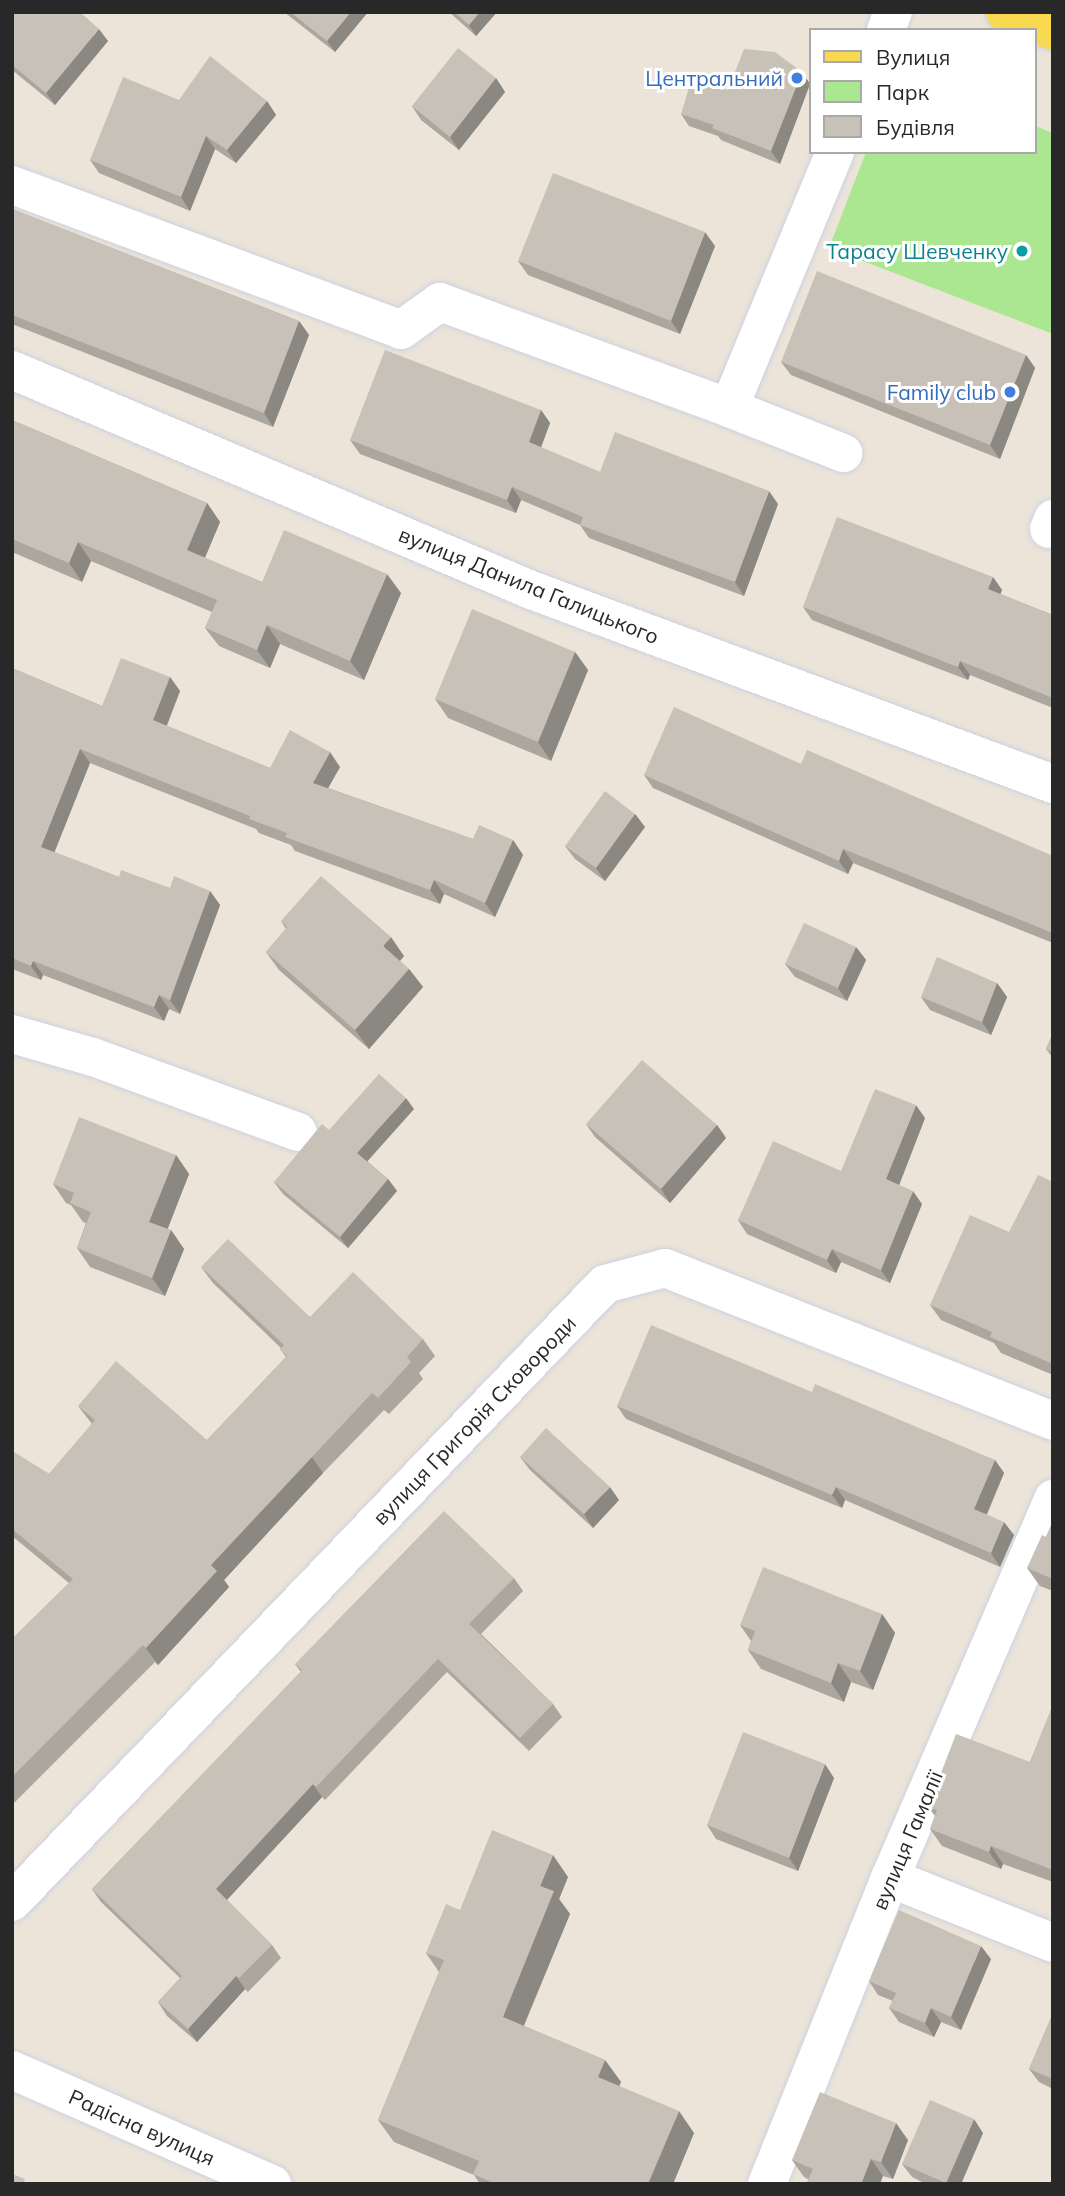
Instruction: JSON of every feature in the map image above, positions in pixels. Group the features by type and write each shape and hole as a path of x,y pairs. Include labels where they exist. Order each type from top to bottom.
{"main road":[{"path":"1005,12 1053,31"}],"street":[{"path":"729,408 834,154"},
{"path":"12,185 401,330 440,302 729,408 843,453"},
{"name":"вулиця Данила Галицького","path":"12,370 531,590 1053,784"},
{"path":"12,1034 93,1057 298,1132"},
{"name":"вулиця Григорія Сковороди","path":"12,1902 605,1284 664,1268 1053,1421"},
{"name":"вулиця Гамалії","path":"767,2184 890,1878 1053,1499"},
{"path":"890,1878 1053,1943"},
{"name":"Радісна вулиця","path":"12,2070 272,2184"}],"green space":[{"path":"1037,127 1053,133 1053,334 829,248 865,154 1037,154"}],"building":[{"path":"12,12 80,12 99,29 46,93 12,65"},
{"path":"290,12 351,12 327,41"},
{"path":"454,12 480,12 469,25"},
{"path":"458,48 496,78 450,137 412,106"},
{"path":"744,49 775,52 802,72 771,151 712,128 714,125 681,114 692,78 728,90"},
{"path":"210,56 267,101 227,150 206,136 181,197 90,160 123,77 179,100"},
{"path":"553,173 705,232 671,321 518,261"},
{"path":"12,209 299,321 264,413 12,315"},
{"path":"817,271 1026,355 990,445 781,362"},
{"path":"385,350 541,410 529,442 600,472 615,432 769,491 735,582 580,525 583,517 512,487 507,500 350,440"},
{"path":"12,420 207,503 187,550 262,582 284,530 387,574 350,661 267,625 257,650 205,628 217,600 78,542 69,563 12,539"},
{"path":"837,517 993,577 988,589 1053,615 1053,698 960,661 958,667 803,607"},
{"path":"472,609 575,652 538,742 435,699"},
{"path":"121,658 170,677 153,720 270,768 290,730 330,752 313,783 473,839 479,825 513,840 485,903 434,880 430,890 285,837 287,833 249,819 250,816 80,749 41,847 119,877 121,870 170,888 174,876 210,891 170,1000 159,995 154,1007 33,961 31,966 12,958 12,668 102,706"},
{"path":"674,707 801,764 807,750 1053,856 1053,933 843,849 839,861 644,775"},
{"path":"605,791 635,814 596,868 565,846"},
{"path":"321,876 391,937 383,946 409,969 355,1030 266,952 287,927 281,921"},
{"path":"804,923 856,947 838,988 785,964"},
{"path":"937,957 997,983 982,1022 921,997"},
{"path":"1053,1033 1053,1052 1046,1049"},
{"path":"642,1060 717,1125 661,1189 586,1124"},
{"path":"379,1074 406,1098 357,1153 388,1179 340,1237 274,1182 322,1124 329,1130"},
{"path":"875,1089 916,1105 886,1179 913,1191 881,1270 832,1249 827,1260 738,1220 773,1141 841,1171"},
{"path":"79,1117 176,1155 149,1222 171,1230 152,1278 77,1248 91,1212 70,1203 74,1193 53,1184"},
{"path":"1038,1175 1053,1182 1053,1364 990,1337 992,1332 930,1305 970,1215 1009,1232"},
{"path":"228,1239 310,1317 353,1272 423,1339 407,1357 411,1362 378,1398 372,1393 211,1565 217,1571 146,1648 143,1645 12,1777 12,1639 73,1579 12,1529 12,1451 49,1474 95,1420 78,1406 116,1361 207,1440 287,1356 280,1349 284,1345 201,1267"},
{"path":"651,1325 812,1392 815,1384 995,1460 974,1509 1004,1522 991,1553 836,1487 832,1495 617,1406"},
{"path":"546,1428 610,1487 584,1514 520,1457"},
{"path":"444,1511 514,1578 469,1624 553,1704 520,1738 438,1659 316,1787 313,1784 216,1889 272,1945 239,1978 236,1976 188,2029 158,2002 182,1976 92,1889 302,1670 295,1664"},
{"path":"1053,1521 1053,1579 1027,1568 1042,1535 1046,1537"},
{"path":"763,1567 882,1614 860,1671 838,1663 831,1683 748,1650 755,1631 740,1625"},
{"path":"1053,1705 1053,1870 991,1846 989,1852 930,1829 937,1810 928,1807 956,1734 1030,1762"},
{"path":"743,1732 825,1764 789,1858 707,1825"},
{"path":"492,1830 553,1855 540,1886 554,1891 503,2017 605,2060 598,2077 679,2111 648,2184 496,2184 473,2174 479,2161 378,2120 444,1960 426,1953 446,1904 460,1910"},
{"path":"899,1910 981,1946 951,2017 931,2008 925,2023 889,2008 896,1993 869,1981"},
{"path":"1053,2013 1053,2079 1029,2069"},
{"path":"820,2092 896,2123 881,2162 871,2159 861,2184 806,2184 813,2169 792,2160"},
{"path":"930,2100 974,2119 946,2183 902,2164"},
{"path":"12,2174 25,2179 23,2184 12,2184"}],"place":[{"name":"Центральний","path":"797,78"},
{"name":"Тарасу Шевченку","path":"1022,251"},
{"name":"Family club","path":"1010,392"}]}
